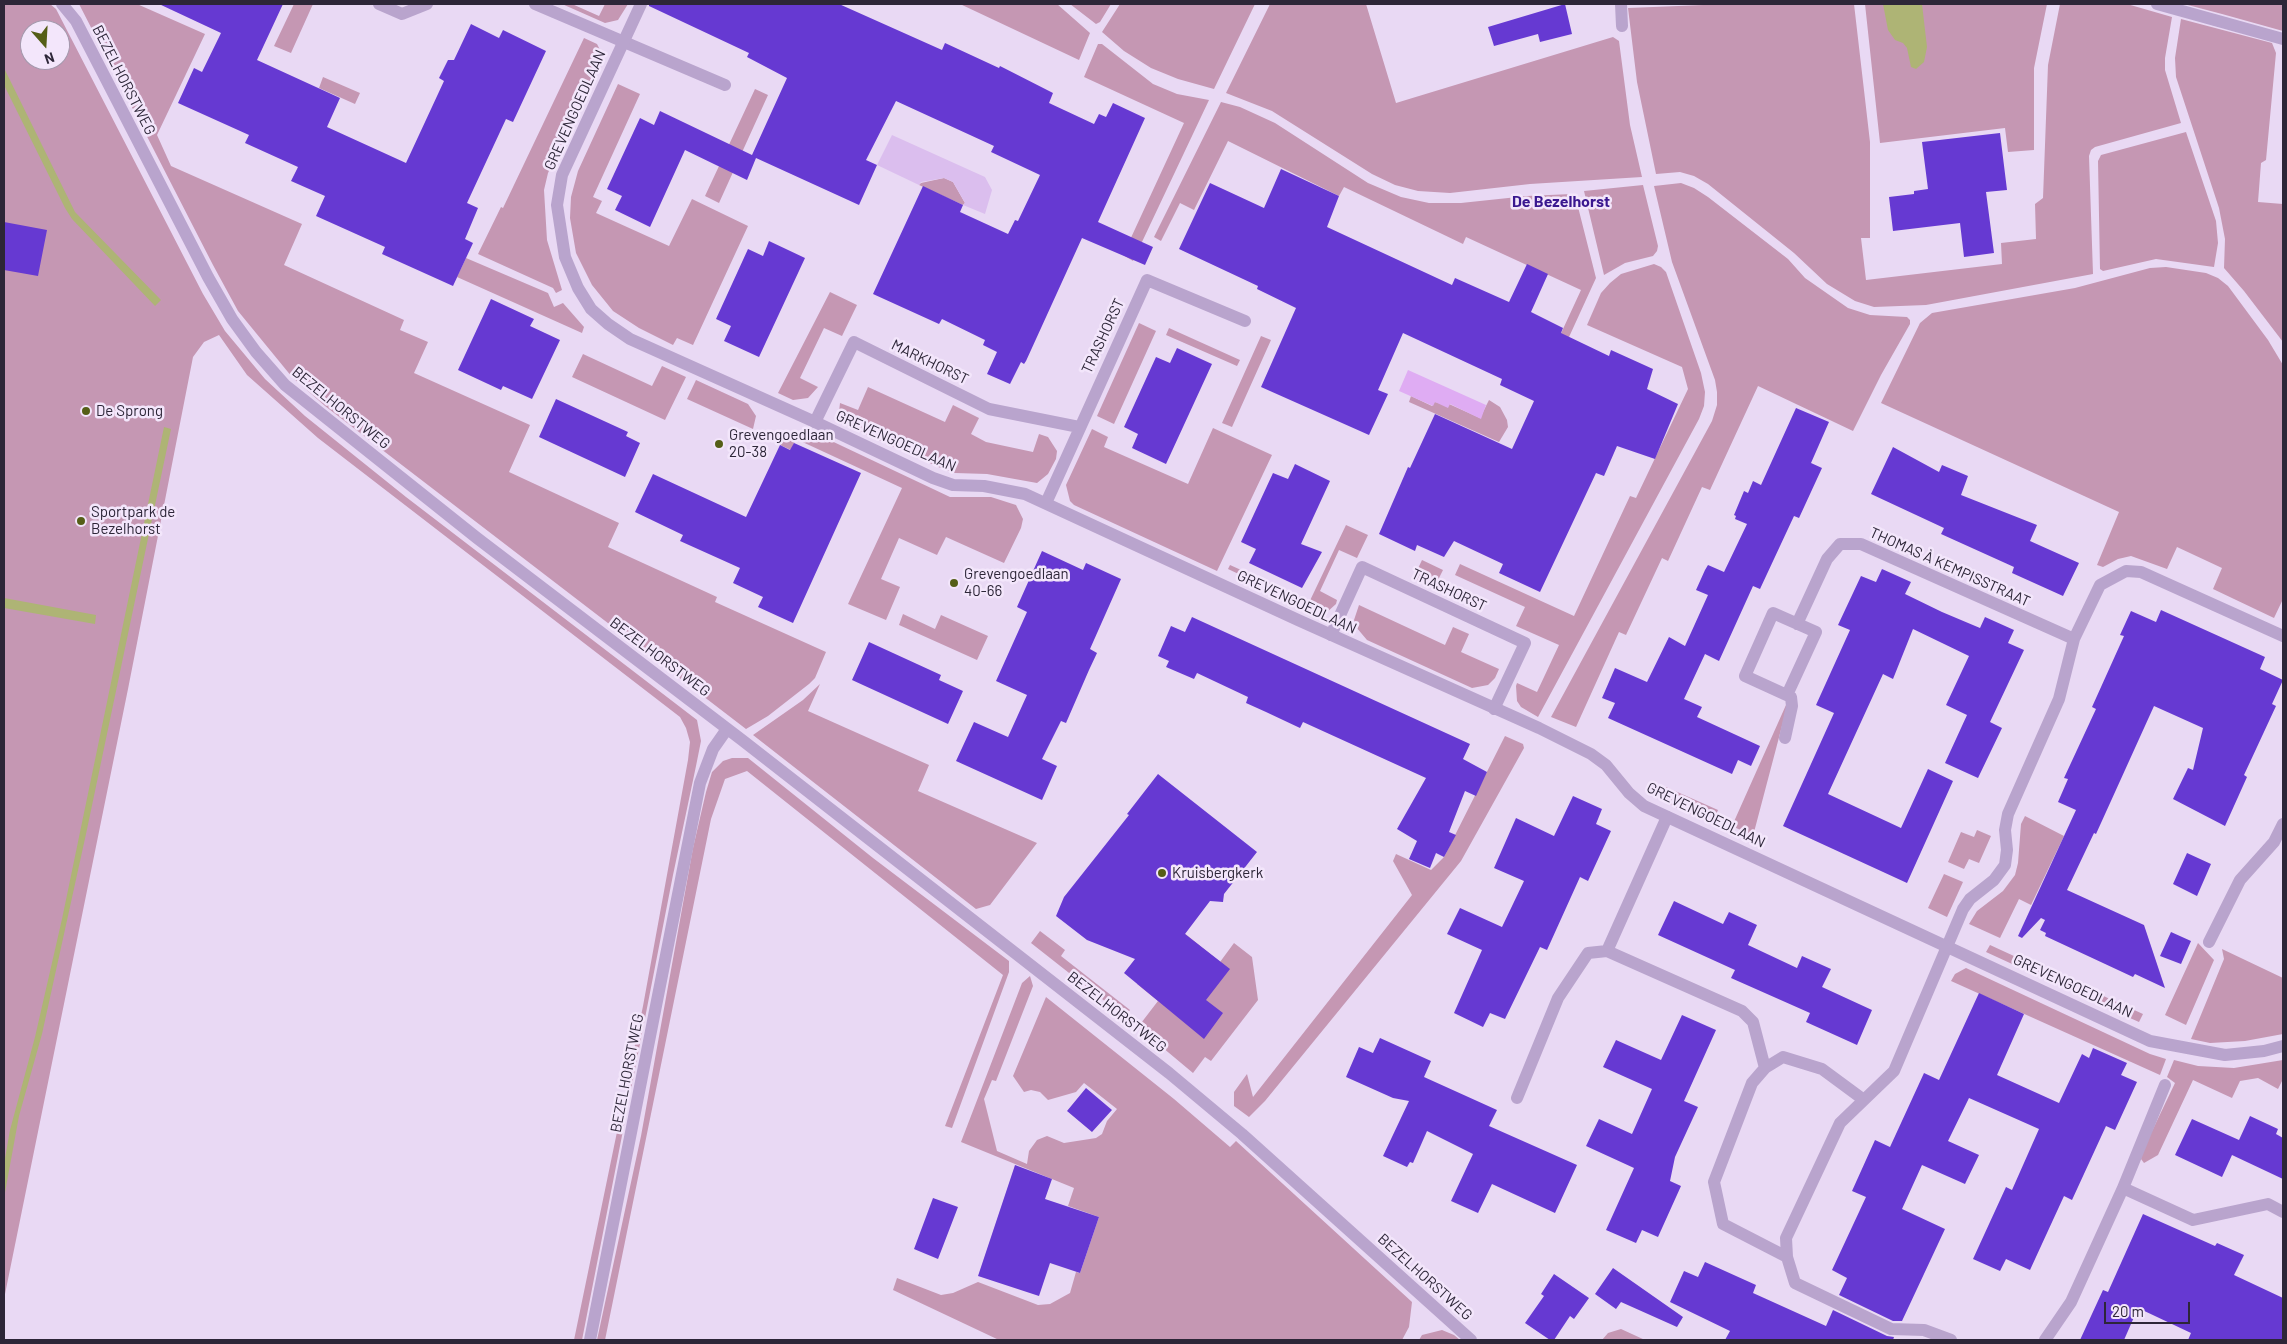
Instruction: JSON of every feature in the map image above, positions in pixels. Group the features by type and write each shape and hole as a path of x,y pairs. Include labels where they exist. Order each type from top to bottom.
{"street":[{"name":"BEZELHORSTWEG","path":"62,4 76,21 203,268 232,319 256,352 285,385 477,538 727,728 1193,1092 1472,1340"},
{"path":"379,4 402,14 426,4"},
{"path":"535,4 725,85"},
{"name":"GREVENGOEDLAAN","path":"641,4 562,175 557,205 565,258 578,288 591,309 608,324 630,339 815,422 933,478 953,485 1007,489 1026,494 1494,708 1591,754 1606,765 1629,793 1644,806 1948,945 2150,1041 2224,1055 2264,1051 2283,1046"},
{"path":"1621,4 1622,26"},
{"path":"2158,4 2283,39"},
{"name":"TRASHORST","path":"1046,503 1078,427 1147,280 1245,321"},
{"name":"MARKHORST","path":"815,422 854,342 988,409 1078,427"},
{"name":"THOMAS À KEMPISSTRAAT","path":"1797,624 1827,559 1840,544 1861,544 2074,639"},
{"name":"TRASHORST","path":"1331,635 1362,567 1525,643 1494,708"},
{"path":"1951,1340 1924,1330 1891,1329 1795,1283 1787,1258 1786,1238 1840,1123 1894,1071 1963,909 1970,899 1994,880 2004,865 2007,850 2005,830 2008,814 2060,699 2074,639 2100,585 2126,570 2141,572 2283,636"},
{"path":"1785,738 1792,706 1791,697 1745,676 1773,613 1816,632 1788,695"},
{"name":"BEZELHORSTWEG","path":"590,1340 700,783 713,749 727,728"},
{"path":"1607,951 1667,817"},
{"path":"2209,942 2240,880 2274,842 2283,824"},
{"path":"1517,1098 1558,998 1588,952 1607,951 1742,1010 1753,1022 1765,1068"},
{"path":"1787,1258 1722,1224 1714,1182 1752,1083 1765,1068 1783,1057 1822,1069 1864,1100"},
{"path":"2046,1340 2071,1302 2123,1188 2165,1085"},
{"path":"2123,1188 2193,1220 2268,1204 2283,1212"}],"shaded area":[{"name":"Sportpark de Bezelhorst","path":"4,4 50,4 56,9 62,20 20,20 20,70 70,70 70,36 203,294 225,331 265,379 305,416 406,497 697,720 701,741 582,1340 574,1340 643,1006 688,760 690,742 680,717 318,438 247,375 219,335 204,342 193,357 128,689 4,1299"},
{"path":"79,4 137,4 205,34 157,135 171,166 302,224 284,265 404,320 400,330 428,342 414,373 530,425 509,472 619,523 608,547 717,597 715,602 826,652 815,678 768,716 746,729 325,406 292,377 238,311"},
{"path":"294,4 313,4 291,53 274,46"},
{"path":"562,4 572,4 599,16 605,4 628,4 618,20 605,23"},
{"path":"960,4 1057,4 1090,33 1079,60"},
{"path":"1070,4 1111,4 1100,22 1096,24"},
{"path":"1120,4 1255,4 1214,89 1178,79 1151,68 1124,51 1102,32"},
{"path":"1270,4 1366,4 1396,103 1613,37 1619,41 1630,125 1642,177 1530,184 1450,193 1418,191 1395,185 1372,174 1272,111 1226,93"},
{"path":"1728,4 1854,4 1870,142 1870,238 1861,238 1866,280 2002,264 2001,243 2036,239 2035,204 2043,198 2048,65 2060,4 2127,4 2172,17 2165,58 2165,70 2181,123 2095,147 2091,150 2089,156 2093,274 1926,305 1874,307 1855,301 1827,284 1794,253 1708,184 1694,176 1680,172 1656,174 1637,82 1628,8"},
{"path":"1865,4 2047,4 2034,68 2034,150 2008,152 2005,128 1880,143"},
{"path":"1883,4 1922,4 1927,47 1924,62 1916,69 1911,67 1907,48 1903,43 1895,40 1888,30"},
{"path":"2184,4 2283,4 2283,31 2222,14"},
{"path":"2181,19 2272,43 2276,53 2266,160 2261,163 2258,202 2283,204 2283,342 2224,268 2225,239 2219,208 2176,77 2175,58"},
{"path":"584,38 597,44 601,52 599,67 548,173 544,190 547,240 562,290 556,293 553,288 478,254 501,207 503,208"},
{"path":"1098,44 1102,44 1153,84 1177,94 1209,100 1133,261 1123,255 1184,123 1084,77"},
{"path":"4,68 75,212 161,300 155,306 72,219 65,208 4,85"},
{"path":"323,77 360,93 355,104 319,88"},
{"path":"618,84 640,94 593,197 602,201 596,213 669,246 692,199 748,226 693,345 677,338 673,345 639,328 613,311 592,285 576,253 570,218 571,197 578,171"},
{"path":"755,89 768,95 719,203 705,196"},
{"path":"1221,102 1240,107 1275,123 1368,183 1401,197 1429,203 1461,203 1527,196 1572,194 1576,199 1596,278 1553,372 1545,368 1581,290 1466,237 1463,244 1344,187 1339,196 1228,141 1194,210 1180,203 1161,241 1154,237"},
{"path":"2186,132 2216,221 2218,243 2214,267 2156,259 2103,271 2100,269 2098,161 2101,155"},
{"path":"892,135 985,177 992,190 985,214 963,205 965,203 953,182 944,178 921,182 919,185 877,165"},
{"path":"944,178 953,182 965,203 963,205 919,185"},
{"path":"1681,183 1694,188 1708,197 1788,259 1805,278 1848,308 1870,315 1907,317 1910,320 1910,324 1881,375 1853,431 1758,386 1710,490 1702,487 1668,561 1662,558 1626,635 1619,632 1576,727 1551,717 1712,421 1717,405 1715,380 1672,262 1654,186"},
{"path":"1643,185 1658,246 1657,251 1653,256 1625,263 1604,275 1584,191"},
{"path":"466,258 548,293 554,307 563,303 584,327 582,333 457,277"},
{"path":"1654,264 1666,272 1701,373 1705,392 1704,406 1699,419 1538,717 1521,707 1517,701 1516,686 1517,683 1537,692 1559,645 1516,626 1525,607 1455,575 1460,564 1574,616 1630,496 1636,498 1688,389 1682,367 1587,325 1601,293 1610,283 1621,274"},
{"path":"2166,267 2206,273 2218,278 2228,286 2268,340 2283,365 2283,599 2274,618 2213,589 2222,568 2177,547 2167,569 2131,556 2118,559 2103,567 2097,565 2119,512 1881,403 1920,323 1932,313 2075,288 2150,268"},
{"path":"830,292 857,305 842,336 824,328 800,378 818,387 808,398 793,400 778,393"},
{"path":"1139,323 1156,331 1114,424 1097,416"},
{"path":"1169,328 1240,360 1237,366 1166,335"},
{"path":"1261,336 1271,340 1232,427 1222,423"},
{"path":"583,354 652,386 662,366 686,377 665,420 572,377"},
{"path":"696,380 748,404 756,416 753,429 687,399"},
{"path":"868,387 945,422 953,405 979,418 971,434 986,442 1033,452 1039,434 1048,437 1057,451 1056,459 1048,474 1037,483 987,474 955,473 943,469 843,424 839,412 840,403 858,410"},
{"path":"1411,396 1432,406 1434,402 1449,404 1480,418 1489,400 1500,407 1507,420 1508,427 1499,442 1409,402"},
{"path":"164,427 171,429 86,834 42,1034 19,1116 4,1198 4,1164 10,1130 35,1037 62,919"},
{"path":"804,428 950,497 991,497 1016,505 1023,519 1021,528 1004,563 946,537 937,555 899,538 881,579 900,587 886,620 848,604 902,488 796,439 791,450 780,445 784,438 791,433 801,433"},
{"path":"1213,428 1272,455 1217,571 1074,505 1070,501 1066,485 1092,429 1108,437 1104,447 1188,484"},
{"path":"1346,525 1368,535 1357,558 1339,550 1320,591 1337,600 1336,604 1326,613 1312,615 1305,611"},
{"path":"1422,560 1443,570 1434,588 1413,579"},
{"path":"1230,565 1303,598 1300,603 1228,569"},
{"path":"4,598 96,615 95,624 4,608"},
{"path":"1359,605 1445,645 1453,627 1469,634 1461,652 1499,669 1495,678 1488,685 1472,688 1367,640 1356,627 1354,620"},
{"path":"903,614 935,629 941,615 988,636 977,660 899,625"},
{"path":"820,684 808,711 929,765 918,791 1037,843 990,905 976,909 753,735 803,700"},
{"path":"1786,705 1787,707 1753,836 1732,826"},
{"path":"1505,736 1523,744 1524,748 1461,861 1265,1101 1249,1117 1234,1106 1234,1092 1247,1074 1253,1097 1412,895 1393,861 1396,854 1431,870 1444,857"},
{"path":"732,758 748,758 873,858 1009,961 1009,972 952,1128 945,1126 1003,975 747,771 725,779 711,819 605,1340 597,1340 641,1136 693,848 712,772 723,761"},
{"path":"1666,787 1718,810 1712,824 1660,800"},
{"path":"2025,816 2064,836 2031,905 2019,899 2000,938 1969,924 1977,911 2003,891 2015,875 2018,863 2021,824"},
{"path":"1977,830 1991,836 1979,863 1969,859 1964,869 1948,862 1961,832 1974,837"},
{"path":"1944,874 1963,882 1947,917 1928,908"},
{"path":"1040,931 1065,950 1061,956 1130,1010 1125,1017 1031,943"},
{"path":"1183,932 1220,962 1234,943 1252,957 1258,1000 1211,1061 1205,1057 1193,1073 1138,1027 1158,1001 1137,984"},
{"path":"2198,943 2214,960 2186,1025 2165,1015"},
{"path":"1990,945 2064,979 2060,986 1986,952"},
{"path":"2222,949 2283,978 2283,1034 2245,1041 2210,1043 2191,1039 2224,959"},
{"path":"1966,968 2150,1054 2166,1059 2160,1075 1951,981 1955,974"},
{"path":"1030,976 1033,986 996,1081 992,1080 984,1099 997,1151 1027,1164 1029,1151 1037,1140 1047,1136 1064,1143 1096,1138 1102,1134 1107,1121 1117,1109 1084,1083 1076,1092 1048,1100 1040,1092 1031,1090 1024,1092 1013,1076 1046,997 1174,1099 1230,1147 1236,1141 1412,1302 1409,1327 1402,1340 999,1340 893,1290 897,1278 941,1295 953,1293 978,1282 1038,1305 1050,1304 1070,1293 1076,1272 1080,1273 1099,1217 1068,1206 1074,1188 961,1142 1022,983"},
{"path":"2099,994 2143,1014 2139,1022 2096,1003"},
{"path":"2174,1060 2198,1066 2234,1068 2283,1060 2283,1079 2278,1089 2258,1078 2240,1081 2232,1098 2193,1080 2158,1155 2144,1163 2141,1159 2142,1152 2175,1083 2167,1077"},
{"path":"1621,1329 1645,1340 1602,1340 1608,1333"},
{"path":"1442,1330 1460,1340 1419,1340 1422,1335"}],"sand":[{"path":"1408,370 1486,405 1481,419 1450,404 1448,408 1435,402 1433,406 1399,391"}],"building":[{"path":"159,4 283,4 257,60 340,98 327,127 406,163 444,81 439,78 448,60 454,60 471,24 499,38 503,30 546,51 513,122 506,119 467,203 478,208 465,239 473,243 453,286 382,254 385,247 316,216 325,196 291,181 298,167 245,143 249,135 178,103 194,68 202,72 221,33"},
{"path":"649,4 839,4 942,50 945,43 999,68 1000,66 1053,93 1049,103 1094,124 1099,114 1106,117 1113,103 1145,118 1098,222 1153,247 1145,265 1082,238 1024,364 1021,362 1010,384 987,374 997,352 983,345 985,340 942,319 939,324 873,294 923,186 963,205 960,212 1008,234 1015,220 1018,221 1040,175 991,152 994,146 896,101 866,160 877,165 859,205 756,158 747,180 685,150 650,227 615,210 622,196 607,189 640,118 654,125 660,111 752,155 787,78 747,57 749,53 649,6"},
{"path":"1565,4 1572,34 1540,42 1538,34 1494,46 1488,27"},
{"path":"2000,133 2007,190 1986,192 1994,253 1964,257 1960,223 1893,231 1889,197 1914,194 1914,191 1928,189 1922,142"},
{"path":"1281,169 1339,196 1327,227 1452,285 1455,278 1509,302 1527,264 1548,274 1531,312 1563,328 1561,333 1609,356 1611,350 1653,369 1647,389 1678,404 1655,459 1617,446 1604,476 1596,473 1540,592 1499,573 1503,564 1454,541 1444,557 1417,545 1415,551 1379,534 1408,467 1410,468 1435,414 1512,449 1534,401 1500,385 1502,379 1403,333 1378,390 1388,394 1369,435 1261,387 1296,308 1257,289 1258,286 1179,249 1210,183 1264,208"},
{"path":"4,222 47,230 38,276 4,270"},
{"path":"769,241 805,258 759,357 724,341 731,326 716,319 748,249 763,256"},
{"path":"491,299 534,319 530,326 560,340 532,399 503,386 501,390 458,370"},
{"path":"1177,348 1212,364 1166,464 1132,448 1138,434 1124,427 1156,357 1170,363"},
{"path":"556,399 628,432 626,436 640,443 625,477 539,437"},
{"path":"1796,408 1829,422 1811,463 1822,468 1799,518 1794,516 1760,589 1753,586 1719,661 1705,654 1684,699 1702,707 1697,717 1760,746 1751,766 1738,760 1732,774 1608,718 1615,703 1602,698 1615,668 1647,682 1669,637 1685,646 1708,595 1696,590 1705,570 1708,565 1724,572 1747,524 1735,519 1736,516 1734,515 1744,491 1748,493 1753,481 1761,485"},
{"path":"794,443 861,473 793,623 758,607 763,597 733,583 740,568 680,541 683,535 635,512 653,474 746,517 780,445 790,450"},
{"path":"1893,447 1939,472 1942,465 1968,476 1961,495 2037,525 2030,541 2079,563 2063,596 2012,573 2014,567 1941,534 1944,528 1871,494"},
{"path":"1295,464 1330,481 1301,544 1322,552 1302,588 1249,563 1256,549 1241,542 1273,473 1288,479"},
{"path":"1042,551 1083,570 1086,563 1121,579 1090,649 1097,653 1066,723 1061,721 1042,759 1057,766 1042,800 956,761 974,722 1008,737 1027,695 996,681 1027,612 1017,607"},
{"path":"1882,569 1911,582 1905,594 1942,612 1980,628 1985,617 2014,630 2008,643 2024,650 1990,722 2002,728 1978,778 1945,763 1967,715 1946,705 1969,656 1913,629 1893,679 1883,674 1828,794 1901,828 1928,769 1953,781 1907,883 1783,826 1834,713 1816,705 1850,630 1838,625 1861,576 1876,582"},
{"path":"2161,610 2265,657 2260,669 2283,680 2272,704 2276,706 2244,775 2247,777 2225,826 2173,799 2188,768 2193,770 2203,728 2154,706 2096,834 2094,833 2067,890 2144,925 2165,988 2135,974 2133,977 2045,936 2046,933 2040,930 2045,920 2041,918 2022,938 2018,936 2076,810 2058,802 2068,779 2064,778 2096,709 2092,707 2124,636 2120,635 2131,611 2156,622"},
{"path":"1192,617 1470,744 1463,759 1487,772 1476,796 1465,791 1449,832 1456,835 1444,857 1436,853 1430,868 1409,859 1417,841 1397,829 1426,778 1303,722 1300,728 1246,703 1248,697 1197,673 1194,679 1166,667 1169,661 1158,656 1171,626 1185,632"},
{"path":"869,642 941,675 939,680 963,691 948,724 852,680"},
{"name":"Kruisbergkerk","path":"1158,774 1257,852 1224,894 1223,902 1210,901 1185,934 1230,969 1206,1000 1223,1013 1204,1039 1124,973 1135,959 1087,940 1056,916 1064,897 1129,815 1127,814"},
{"path":"1573,796 1602,809 1596,824 1611,831 1588,881 1580,877 1547,950 1540,947 1505,1019 1490,1013 1483,1027 1454,1013 1482,950 1447,934 1460,908 1502,927 1524,881 1494,868 1516,818 1554,836"},
{"path":"2187,853 2211,864 2197,896 2173,884"},
{"path":"1674,901 1723,924 1729,912 1757,925 1748,945 1797,968 1802,956 1831,969 1822,987 1872,1010 1857,1045 1806,1022 1810,1013 1731,978 1735,970 1658,935"},
{"path":"2171,932 2191,941 2181,964 2160,956"},
{"path":"1979,993 2024,1014 1997,1075 2059,1103 2082,1054 2089,1058 2093,1048 2127,1063 2121,1075 2137,1082 2115,1130 2106,1126 2072,1200 2064,1196 2030,1270 2006,1259 2000,1271 1973,1259 2006,1187 2012,1190 2039,1129 1969,1098 1948,1141 1979,1155 1965,1184 1922,1165 1902,1209 1945,1229 1902,1321 1893,1321 1839,1295 1847,1278 1832,1270 1866,1197 1852,1191 1875,1140 1890,1147 1924,1073 1939,1080"},
{"path":"1682,1015 1716,1030 1684,1101 1698,1107 1675,1157 1670,1181 1681,1186 1658,1237 1642,1230 1636,1243 1606,1230 1634,1168 1586,1146 1599,1119 1632,1134 1652,1089 1603,1067 1616,1040 1661,1060"},
{"path":"1380,1038 1431,1061 1424,1077 1497,1110 1489,1126 1577,1165 1555,1213 1492,1184 1478,1213 1451,1201 1473,1154 1427,1131 1413,1163 1410,1162 1407,1167 1383,1156 1409,1101 1393,1098 1346,1077 1359,1047 1373,1053"},
{"path":"1086,1088 1112,1110 1092,1132 1067,1111"},
{"path":"2250,1116 2278,1129 2276,1134 2283,1138 2283,1179 2232,1155 2222,1177 2175,1155 2192,1119 2239,1140"},
{"path":"1015,1165 1052,1179 1045,1199 1099,1217 1080,1273 1050,1263 1039,1296 978,1276"},
{"path":"933,1198 958,1207 938,1259 914,1249"},
{"path":"2143,1214 2215,1246 2217,1243 2244,1255 2234,1275 2283,1298 2283,1340 2188,1340 2191,1333 2138,1308 2124,1340 2080,1340 2103,1290 2108,1292"},
{"path":"1705,1262 1756,1285 1753,1293 1826,1326 1833,1310 1887,1336 1894,1337 1893,1340 1725,1340 1730,1331 1670,1302 1684,1271 1698,1277"},
{"path":"1613,1268 1683,1317 1677,1327 1621,1302 1616,1309 1595,1294"},
{"path":"1554,1274 1589,1298 1574,1319 1570,1316 1554,1340 1550,1340 1525,1323 1544,1296 1541,1294"}],"place":[{"name":"De Sprong","path":"86,411"},
{"name":"Grevengoedlaan 20-38","path":"719,444"},
{"name":"Sportpark de Bezelhorst","path":"81,521"},
{"name":"Grevengoedlaan 40-66","path":"954,583"},
{"name":"Kruisbergkerk","path":"1162,873"}],"district":[{"name":"De Bezelhorst","path":"1561,202"}]}
